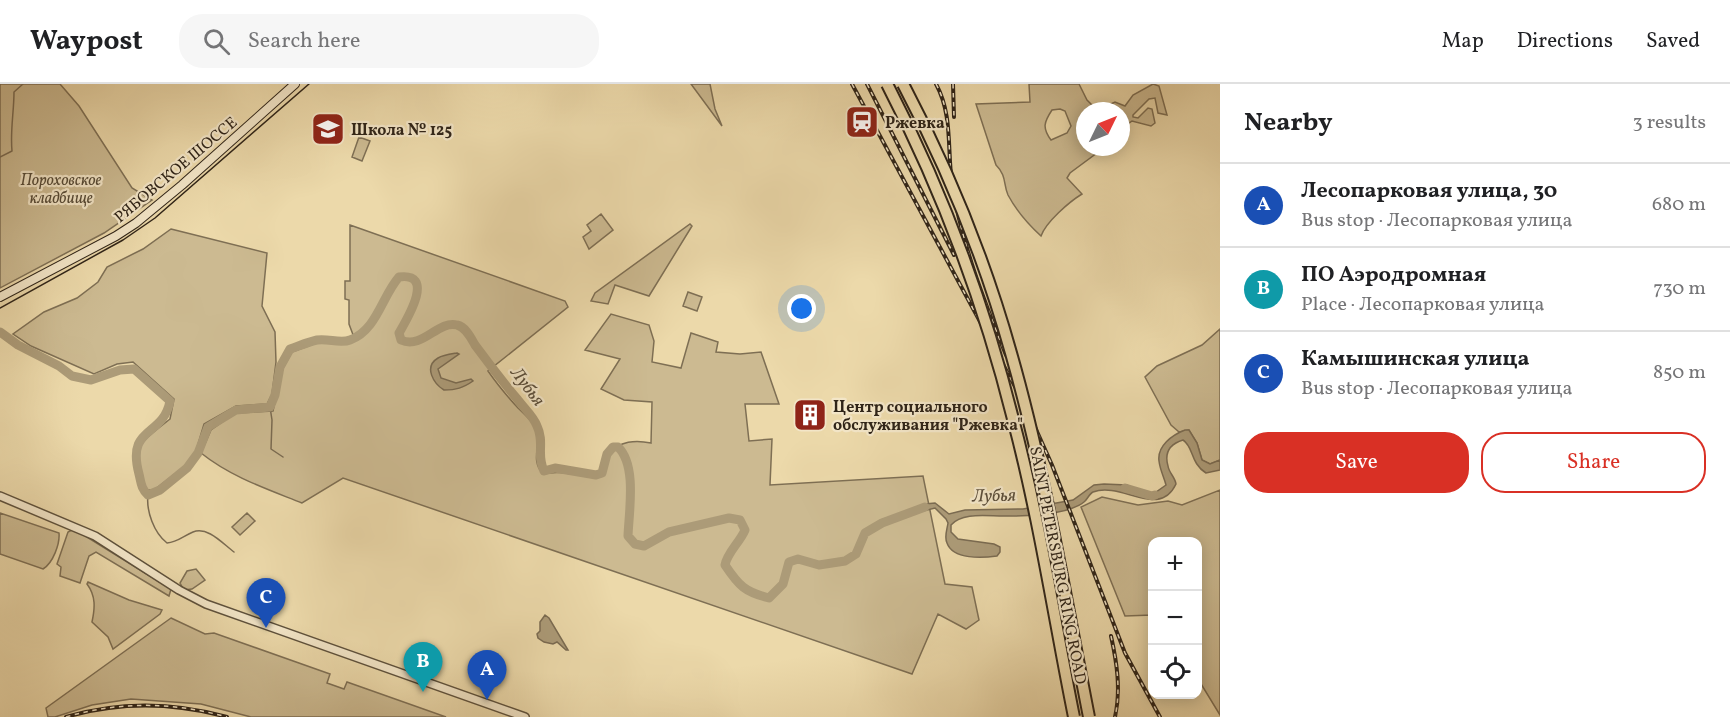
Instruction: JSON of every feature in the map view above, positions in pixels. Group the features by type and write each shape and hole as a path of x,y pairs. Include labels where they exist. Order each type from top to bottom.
{"highway":[{"name":"SAINT PETERSBURG RING ROAD","path":"887,84 915,140 949,218 996,356 1014,420 1074,717"},
{"name":"SAINT PETERSBURG RING ROAD","path":"903,84 962,212 1011,351 1043,485 1089,717"}],"main road":[{"name":"РЯБОВСКОЕ ШОССЕ","path":"0,297 117,236 142,218 295,84"}],"street":[{"path":"0,496 90,533 179,590 206,604 525,717"}],"green space":[{"name":"Пороховское кладбище","path":"0,84 60,84 79,106 132,188 152,200 104,233 0,288"},
{"path":"691,84 710,84 715,109 722,126"},
{"path":"1029,84 1079,84 1089,102 1076,102 1076,156 1093,156 1070,173 1067,178 1082,194 1058,213 1041,236 1023,217 1006,191 1003,176 996,165 976,104 1030,102","holes":["1060,109 1065,111 1071,126 1067,133 1051,140 1045,128 1052,110"]},
{"path":"1153,84 1159,86 1167,115 1158,113 1155,98 1149,99 1133,117 1138,118 1148,108 1152,109 1155,123 1151,126 1130,122 1130,102 1128,102 1133,95"},
{"path":"359,137 370,141 362,161 352,157"},
{"path":"601,214 613,230 589,249 583,237 591,231 587,225"},
{"path":"690,224 692,226 649,296 615,285 608,304 591,301 595,293"},
{"path":"350,225 565,301 568,307 488,371 534,425 538,438 537,462 543,474 560,472 590,477 604,475 610,455 618,446 634,442 651,443 652,402 624,400 601,389 620,359 585,350 611,314 649,325 654,341 652,362 681,368 691,333 718,342 716,352 740,354 761,352 779,404 745,404 749,441 772,439 770,485 923,476 945,584 972,587 979,620 966,629 938,614 912,674 343,478 302,503 225,469 201,453 211,430 235,413 273,411 282,370 292,352 319,342 348,344 355,340 349,324 349,300 345,299 345,281 350,281"},
{"path":"171,229 267,253 262,306 275,332 276,362 272,394 267,404 236,406 204,424 196,451 185,466 154,490 145,490 138,464 140,448 150,435 170,419 174,399 133,362 117,364 94,374 31,346 13,334 44,312 77,298 98,282 107,267 143,249"},
{"path":"688,292 702,297 697,311 683,306"},
{"path":"1220,329 1220,460 1210,464 1202,460 1197,443 1189,430 1179,432 1171,425 1145,377 1157,366 1202,345"},
{"path":"1220,490 1220,715 1202,686 1202,537 1148,537 1148,615 1125,616 1081,507 1102,497 1138,505 1168,501 1182,505"},
{"path":"0,513 59,533 55,553 47,566 43,569 0,554"},
{"path":"247,513 255,521 240,535 232,527"},
{"path":"74,529 171,589 169,596 96,552 89,556 80,583 60,576 61,567 57,564 68,532"},
{"path":"196,569 205,580 192,589 184,590 180,583 187,571"},
{"path":"88,582 129,600 162,610 160,614 113,649 108,637 92,622 94,602"},
{"path":"171,618 205,634 214,633 330,674 327,683 344,689 347,682 446,717 251,717 201,704 131,699 92,705 55,717 48,717 46,708"}],"shaded area":[{"path":"459,354 438,369 441,378 456,383 471,379 473,381 459,388 444,390 434,380 431,366 440,357"},
{"path":"1189,430 1197,443 1202,460 1210,464 1220,460 1220,470 1206,473 1197,465 1186,443 1183,440 1178,442 1171,446 1167,457 1176,484 1169,494 1160,499 1104,490 1093,492 1081,504 1061,511 1026,516 970,516 951,525 951,532 958,539 994,544 1000,547 997,556 969,557 955,552 950,549 946,541 948,523 946,519 935,508 915,513 913,509 935,503 949,514 965,510 1023,509 1073,500 1094,485 1104,484 1127,485 1143,494 1156,492 1166,485 1160,464 1160,451 1171,438"},
{"path":"545,615 568,650 557,642 553,644 538,638 540,622"}],"waterway":[{"path":"0,157 12,151 14,92 23,84"},
{"name":"Лубья","path":"0,332 72,376 91,380 120,370 134,369 170,401 166,413 141,439 137,447 136,458 140,480 148,495 160,490 187,468 198,453 208,427 236,410 270,407 275,395 280,367 290,349 317,340 346,341 359,335 373,321 399,277 410,277 416,282 416,298 399,333 401,340 416,341 450,325 463,328 536,423 544,471 555,468 596,475 602,473 607,454 613,447 618,447 624,455 630,476 628,536 635,544 644,546 669,532 729,518 740,520 745,530 728,556 725,565 743,587 769,598 783,584 789,562 798,559 819,565 845,561 856,554 865,533 882,523 925,507"},
{"path":"270,407 271,449 283,457"},
{"name":"Лубья","path":"1125,488 1155,495"},
{"path":"148,495 148,508 152,521 158,534 167,543 193,532 204,531 234,552"}],"tram line":[{"path":"0,308 123,240 155,218 309,84"}],"railway":[{"path":"852,84 1026,407 1052,465 1125,653 1160,717"},
{"path":"867,84 954,255"},
{"path":"936,84 945,108 952,183 961,227 1006,355"},
{"path":"953,84 954,117"},
{"path":"1111,636 1117,676 1118,697 1115,717"},
{"path":"66,717 106,708 146,705 187,708 227,717"}],"place":[{"name":"Ржевка","path":"862,122"},
{"name":"Школа № 125","path":"328,129"},
{"name":"Центр социального обслуживания \"Ржевка\"","path":"810,415"},
{"name":"Камышинская улица","path":"266,628"},
{"name":"ПО Аэродромная","path":"423,692"},
{"name":"Лесопарковая улица, 30","path":"487,700"}]}
